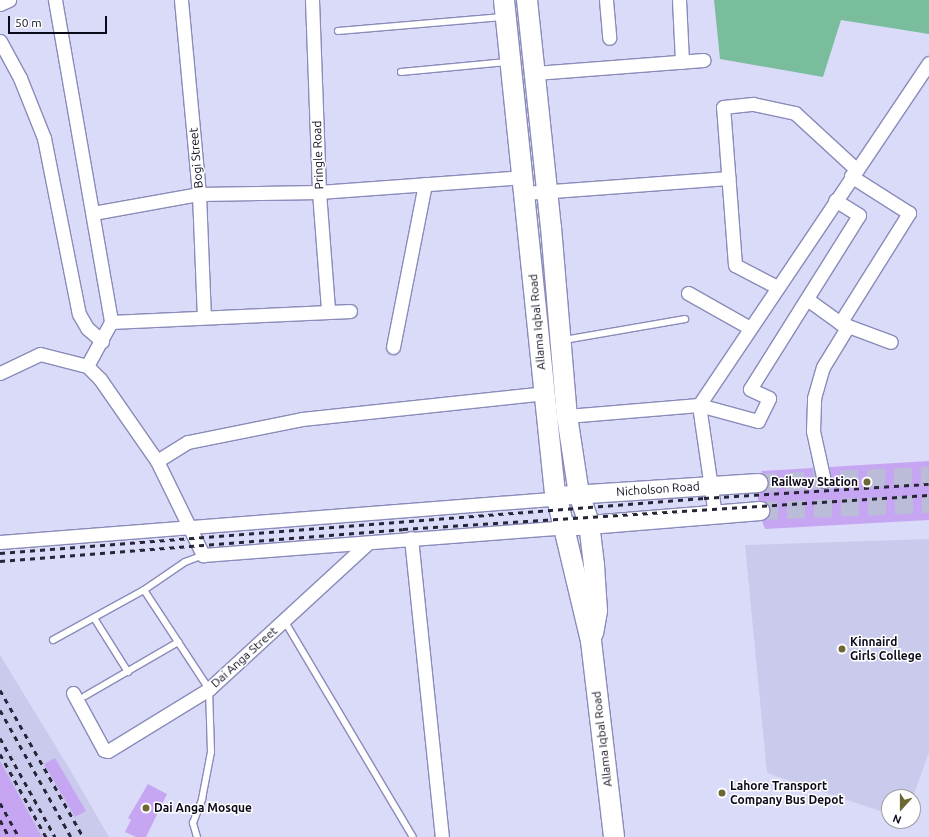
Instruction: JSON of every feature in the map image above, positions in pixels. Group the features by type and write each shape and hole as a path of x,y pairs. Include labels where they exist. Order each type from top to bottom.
{"main road":[{"name":"Allama Iqbal Road","path":"527,0 548,191 567,416 579,494 589,523 597,611 591,641"},
{"name":"Allama Iqbal Road","path":"505,8 525,185 544,393 557,496 591,641 614,837"},
{"name":"Nicholson Road","path":"557,496 759,483"},
{"path":"565,526 760,511"}],"street":[{"path":"0,4 9,0"},
{"path":"55,0 111,322 87,366"},
{"name":"Bogi Street","path":"182,0 199,194 204,316"},
{"name":"Pringle Road","path":"312,0 319,192 328,310"},
{"path":"606,0 609,38"},
{"path":"679,0 682,62"},
{"path":"0,41 20,78 44,138 79,314 87,328 102,341"},
{"path":"535,73 703,60"},
{"path":"715,515 712,485 699,405 853,172 929,63"},
{"path":"777,287 735,265 724,107 753,104 794,113 853,172 909,213 844,325 822,367 814,398 813,431 824,481"},
{"path":"92,213 199,194 319,192 425,184 525,185 548,191 728,178"},
{"path":"393,347 425,184"},
{"path":"567,416 699,405 758,421 769,398 750,389 859,215 835,200"},
{"path":"688,293 750,328"},
{"path":"806,299 844,325 891,342"},
{"path":"111,322 328,310 350,311"},
{"path":"0,373 40,354 87,366 100,379 157,461 203,555 565,526"},
{"path":"157,461 188,442 302,419 544,393"},
{"path":"0,542 550,499 557,496"},
{"path":"411,538 442,837"},
{"name":"Dai Anga Street","path":"79,695 106,751 209,689 368,542"}],"lane":[{"path":"338,31 505,8"},
{"path":"401,72 511,61"},
{"path":"560,341 685,319"},
{"path":"53,640 144,590 185,562 203,555"},
{"path":"144,590 209,689 211,752 202,799 193,823 197,837"},
{"path":"94,618 128,672"},
{"path":"284,620 413,837"},
{"path":"79,695 128,672 178,642"}],"shaded area":[{"name":"Kinnaird Girls College","path":"929,539 929,752 916,789 881,789 881,811 767,773 745,545"},
{"path":"0,655 72,773 109,837 0,837"}],"green space":[{"path":"714,0 929,0 929,34 841,20 823,77 720,59"}],"building":[{"path":"929,461 929,520 765,529 762,521 769,516 770,511 765,502 758,501 758,494 765,491 769,483 761,471 813,468 818,486 825,489 832,483 829,467"},
{"path":"55,758 86,811 75,817 44,764"},
{"path":"0,761 42,837 0,837"},
{"name":"Dai Anga Mosque","path":"148,784 167,794 146,837 136,837 125,832 131,820 128,818"}],"tunnel":[{"path":"759,483 929,476"},
{"path":"760,511 929,504"}],"railway":[{"path":"0,553 704,498 929,484"},
{"path":"0,561 403,529 929,495"},
{"path":"0,690 83,837"},
{"path":"0,710 71,837"},
{"path":"0,738 55,837"},
{"path":"0,754 46,837"},
{"path":"0,803 19,837"},
{"path":"0,820 9,837"}],"place":[{"name":"Railway Station","path":"867,482"},
{"name":"Kinnaird Girls College","path":"842,649"},
{"name":"Lahore Transport Company Bus Depot","path":"722,793"},
{"name":"Dai Anga Mosque","path":"146,808"}]}
